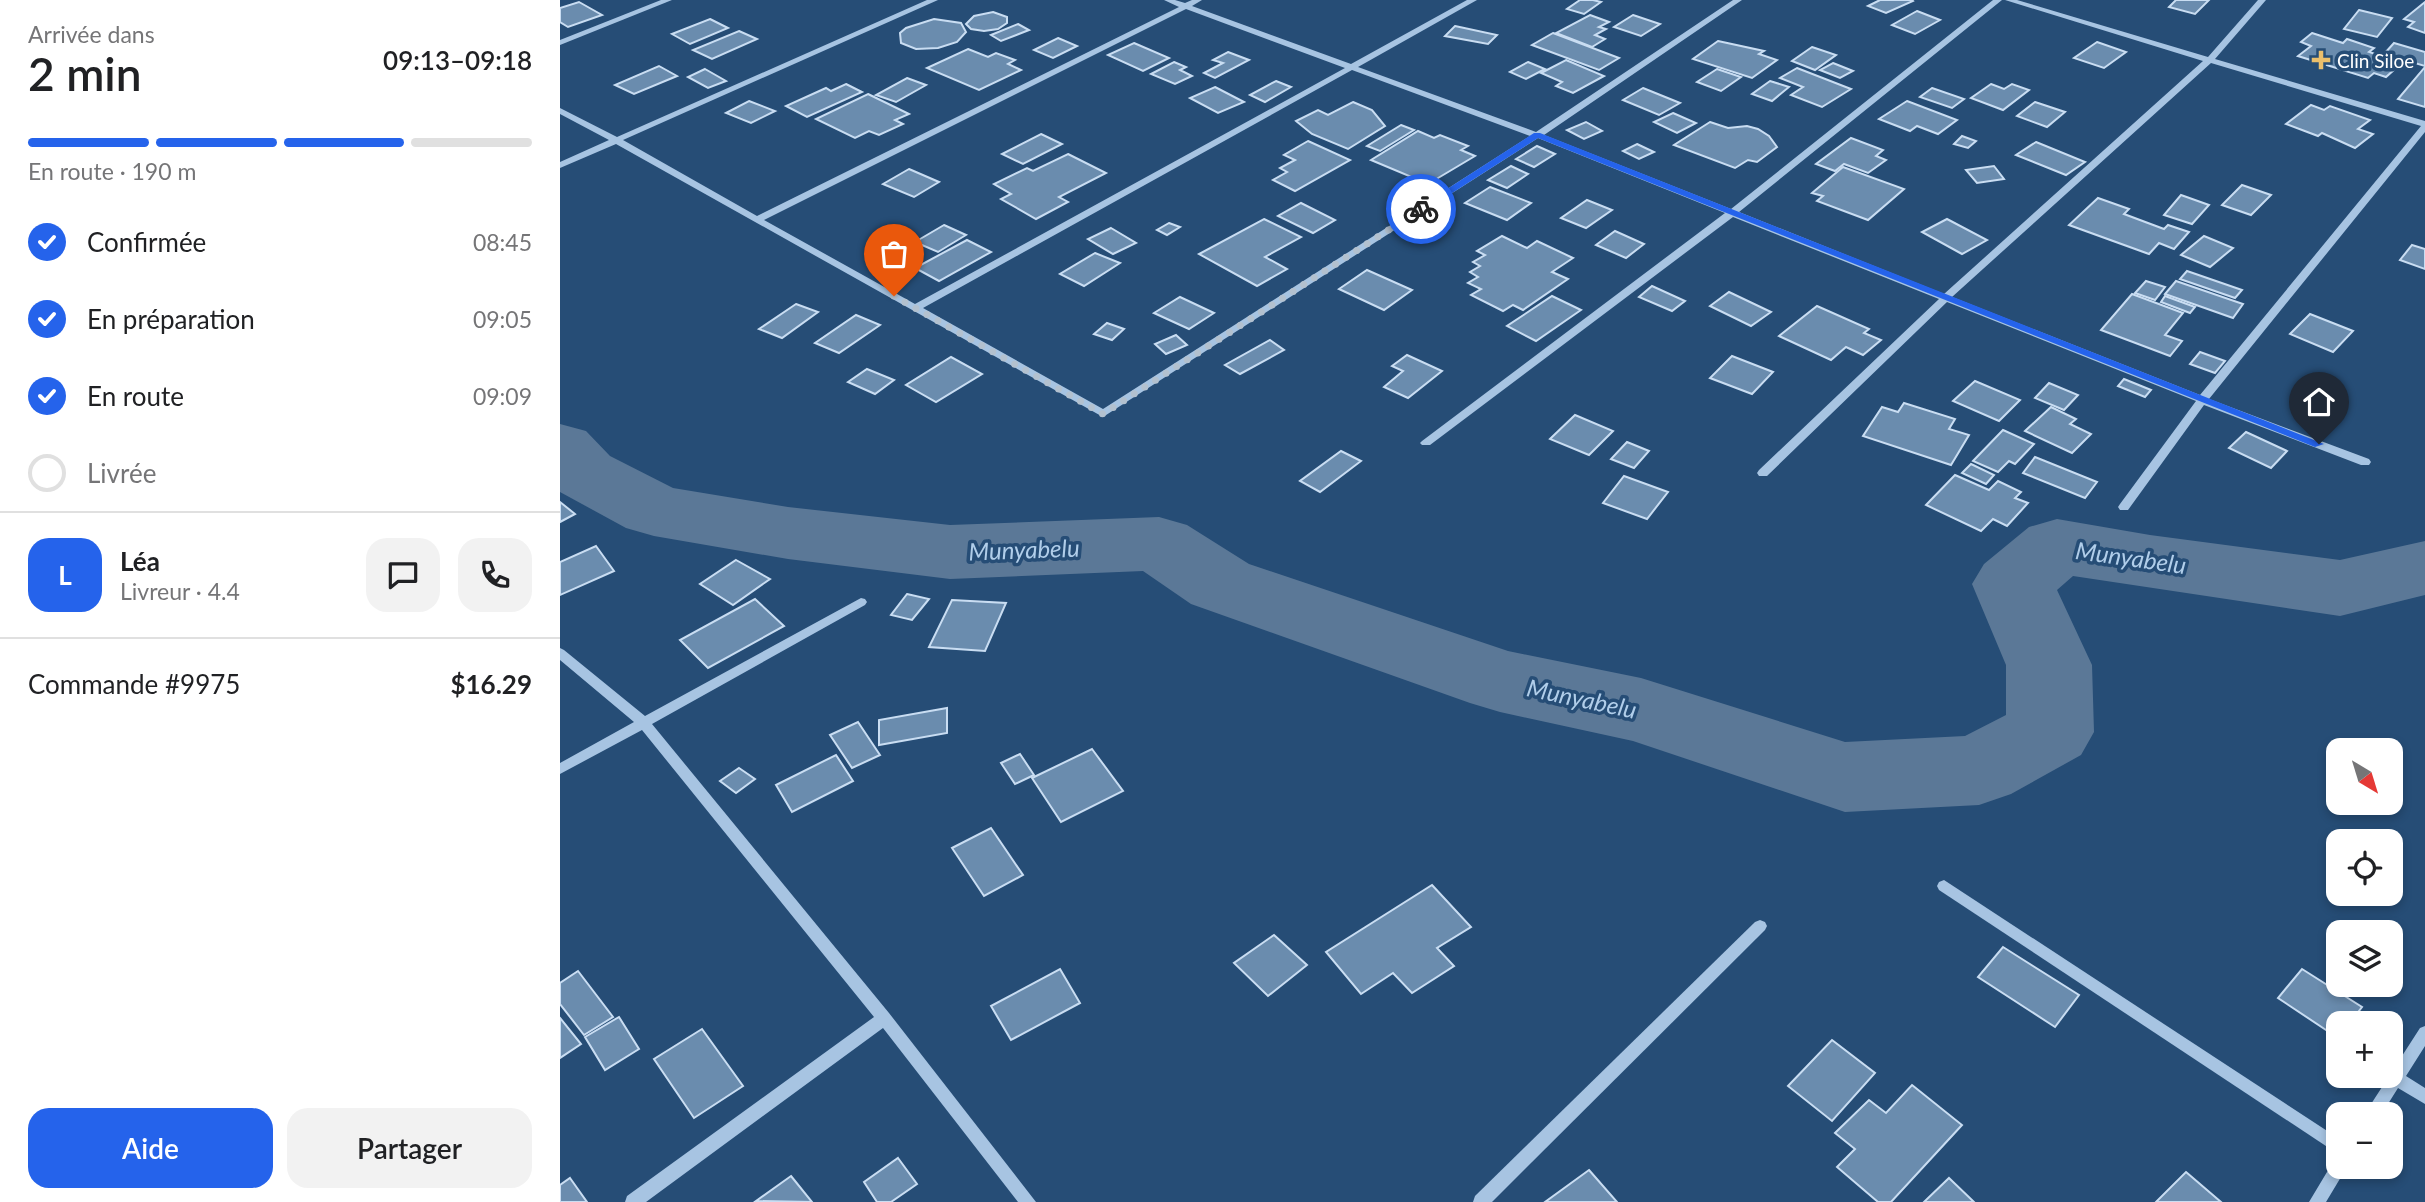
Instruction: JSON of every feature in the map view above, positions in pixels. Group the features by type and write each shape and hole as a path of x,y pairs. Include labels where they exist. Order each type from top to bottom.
{"street":[{"path":"560,43 668,0"},
{"path":"560,165 934,0"},
{"path":"1168,0 1537,135 2202,400 2365,462"},
{"path":"758,219 1198,0"},
{"path":"916,308 1473,0"},
{"path":"560,111 617,140 1103,414 1537,135 1738,0"},
{"path":"1426,443 1732,213 1998,0"},
{"path":"2009,0 2425,125 2202,400 2124,507"},
{"path":"1763,473 1946,297 2209,60 2262,0"},
{"path":"560,769 862,602"},
{"path":"560,653 643,722 884,1018 1028,1202"},
{"path":"1944,886 2326,1139"},
{"path":"1481,1202 1760,926"},
{"path":"633,1202 884,1018"},
{"path":"2403,1068 2425,1033"},
{"path":"2403,1083 2425,1097"},
{"path":"2317,1202 2331,1179"}],"building":[{"path":"1580,0 1601,2 1584,14 1567,9"},
{"path":"1880,0 1913,1 1886,13 1868,6"},
{"path":"2176,0 2209,0 2195,14 2169,7"},
{"path":"579,2 602,15 568,27 560,22 560,8"},
{"path":"2425,2 2425,33 2408,27 2414,22 2404,19"},
{"path":"2359,10 2392,18 2377,37 2344,29"},
{"path":"1917,11 1940,20 1915,34 1892,25"},
{"path":"993,12 1007,17 1007,23 998,29 984,31 971,29 966,24 974,16"},
{"path":"1590,15 1609,22 1599,27 1606,29 1595,35 1605,39 1592,47 1556,33"},
{"path":"1633,15 1660,24 1641,36 1614,27"},
{"path":"710,19 728,28 690,44 672,34"},
{"path":"934,19 961,23 966,32 957,42 938,48 916,49 901,43 900,33 906,28"},
{"path":"1018,24 1029,30 1001,41 991,35"},
{"path":"1455,26 1497,35 1488,44 1445,36"},
{"path":"739,31 757,39 712,59 693,50"},
{"path":"1553,33 1619,58 1599,70 1532,45"},
{"path":"2312,33 2343,43 2347,39 2374,48 2369,52 2390,59 2385,64 2396,68 2386,77 2374,73 2368,78 2298,56 2311,46 2301,42"},
{"path":"1058,38 1077,46 1053,58 1034,50"},
{"path":"1718,41 1764,51 1759,54 1777,60 1752,78 1693,59"},
{"path":"2097,42 2126,52 2104,68 2074,58"},
{"path":"1134,43 1169,58 1143,71 1108,55"},
{"path":"2394,43 2425,52 2425,66 2384,54"},
{"path":"1812,47 1836,55 1815,70 1792,61"},
{"path":"968,49 988,57 996,53 1015,60 1008,64 1021,70 979,90 927,68"},
{"path":"1228,52 1249,60 1215,78 1204,73 1223,63 1213,60"},
{"path":"1566,60 1604,76 1573,93 1556,86 1562,82 1541,73"},
{"path":"1174,62 1186,67 1180,70 1192,76 1175,84 1151,74"},
{"path":"1528,62 1545,69 1526,79 1510,72"},
{"path":"1833,63 1853,71 1840,78 1820,70"},
{"path":"659,66 677,76 634,94 615,85"},
{"path":"2425,67 2425,107 2398,99"},
{"path":"1797,68 1851,89 1822,107 1791,95 1803,87 1780,78"},
{"path":"705,69 726,81 708,88 688,77"},
{"path":"1717,69 1741,77 1721,91 1697,82"},
{"path":"907,78 926,85 896,102 876,95"},
{"path":"1276,81 1291,87 1265,102 1250,95"},
{"path":"1770,81 1789,87 1772,101 1752,94"},
{"path":"846,84 862,92 807,117 786,106 826,88 831,91"},
{"path":"1991,84 2004,89 2012,84 2029,90 2003,110 1971,98"},
{"path":"1215,87 1244,102 1218,113 1190,98"},
{"path":"1643,88 1680,103 1659,115 1623,100"},
{"path":"1932,88 1964,99 1952,108 1920,97"},
{"path":"868,94 909,114 895,120 903,124 879,135 869,131 855,138 816,119"},
{"path":"749,101 775,111 751,123 726,113"},
{"path":"1907,101 1957,120 1938,134 1917,126 1910,131 1879,119"},
{"path":"1353,102 1372,110 1385,126 1348,149 1312,134 1296,121 1318,110 1328,115"},
{"path":"2035,102 2065,112 2047,127 2017,116"},
{"path":"2311,105 2324,110 2330,106 2370,120 2358,129 2373,134 2355,148 2322,133 2318,136 2286,124"},
{"path":"1673,113 1696,123 1677,133 1654,122"},
{"path":"1586,122 1602,131 1584,139 1567,130"},
{"path":"1710,122 1728,128 1747,126 1758,129 1769,136 1777,147 1757,162 1748,160 1735,168 1674,145"},
{"path":"1401,125 1414,130 1380,151 1367,146"},
{"path":"1418,131 1434,138 1440,135 1468,146 1461,150 1475,156 1428,184 1371,160"},
{"path":"1041,134 1062,144 1023,164 1002,154"},
{"path":"1962,136 1976,141 1968,148 1954,144"},
{"path":"1851,138 1883,150 1876,156 1886,160 1868,173 1844,164 1835,171 1816,164"},
{"path":"1308,141 1350,160 1295,191 1273,180 1287,172 1280,168 1295,160 1284,155"},
{"path":"2036,142 2085,162 2066,175 2016,155"},
{"path":"1637,144 1654,152 1639,159 1623,151"},
{"path":"1537,146 1555,154 1534,167 1516,159"},
{"path":"1068,154 1106,173 1059,197 1068,202 1036,219 1001,199 1011,194 994,184 1027,168 1033,171"},
{"path":"1511,166 1528,174 1507,188 1488,180"},
{"path":"1994,166 2004,179 1977,183 1966,170"},
{"path":"1843,167 1904,189 1868,220 1817,201 1823,196 1812,193"},
{"path":"909,169 939,182 914,197 883,184"},
{"path":"2242,185 2271,195 2251,215 2222,205"},
{"path":"1490,187 1531,203 1507,220 1465,203"},
{"path":"2181,195 2209,205 2192,224 2164,215"},
{"path":"2098,198 2129,209 2124,214 2164,229 2168,225 2189,232 2174,249 2159,243 2149,254 2069,225"},
{"path":"1587,200 1612,210 1586,228 1561,218"},
{"path":"1301,203 1335,220 1313,233 1278,216"},
{"path":"1264,219 1301,237 1265,257 1287,269 1257,286 1199,254"},
{"path":"1947,219 1987,240 1962,254 1922,232"},
{"path":"1169,223 1180,227 1167,235 1157,230"},
{"path":"944,225 966,235 938,252 915,242"},
{"path":"1111,228 1136,243 1113,254 1088,239"},
{"path":"1615,231 1644,244 1626,258 1596,245"},
{"path":"1502,236 1527,248 1537,241 1573,258 1552,272 1568,279 1523,310 1513,305 1503,311 1471,295 1481,289 1468,283 1478,277 1470,272 1480,266 1473,262 1485,255 1477,251"},
{"path":"2204,236 2233,248 2210,267 2181,255"},
{"path":"967,240 991,252 939,281 915,268"},
{"path":"2412,245 2425,249 2425,269 2400,260"},
{"path":"1095,253 1120,263 1084,286 1060,274"},
{"path":"1367,270 1412,290 1384,310 1339,289"},
{"path":"2187,271 2242,290 2235,298 2180,279"},
{"path":"2146,281 2165,287 2155,300 2135,293"},
{"path":"2176,281 2243,304 2233,318 2165,294"},
{"path":"1652,286 1685,301 1672,311 1639,297"},
{"path":"1729,292 1771,312 1751,326 1710,306"},
{"path":"2132,294 2183,313 2165,335 2182,341 2170,356 2101,330"},
{"path":"1552,296 1581,310 1536,341 1507,326"},
{"path":"2165,296 2195,307 2190,313 2161,302"},
{"path":"1180,297 1214,313 1189,329 1154,313"},
{"path":"796,304 818,312 782,338 759,329"},
{"path":"1817,306 1869,329 1864,333 1881,340 1863,355 1846,347 1831,360 1779,336"},
{"path":"2310,314 2353,331 2333,352 2290,334"},
{"path":"856,315 880,325 839,353 815,343"},
{"path":"1107,323 1124,329 1112,340 1094,334"},
{"path":"1176,335 1187,345 1166,354 1155,344"},
{"path":"1270,340 1284,350 1240,374 1225,365"},
{"path":"2200,352 2225,361 2215,373 2190,364"},
{"path":"1407,355 1442,371 1408,398 1384,387 1403,371 1392,366"},
{"path":"1732,356 1773,372 1752,394 1710,378"},
{"path":"951,357 982,374 936,402 906,385"},
{"path":"867,369 894,380 875,394 848,382"},
{"path":"2124,379 2151,390 2145,397 2118,386"},
{"path":"1975,381 2020,400 1999,421 1953,401"},
{"path":"2049,383 2078,395 2064,410 2035,398"},
{"path":"1904,403 1955,419 1949,429 1969,435 1951,465 1863,436 1882,407 1898,412"},
{"path":"2051,407 2076,419 2070,424 2091,434 2072,453 2025,431"},
{"path":"1575,415 1613,431 1589,455 1550,439"},
{"path":"2003,430 2034,444 2015,464 2009,461 1998,472 1973,461"},
{"path":"2246,432 2287,451 2271,468 2229,448"},
{"path":"1627,442 1649,451 1634,468 1611,459"},
{"path":"1341,451 1361,461 1320,492 1300,481"},
{"path":"2035,457 2097,482 2085,498 2023,473"},
{"path":"1971,464 1994,475 1986,484 1962,473"},
{"path":"1955,475 1989,490 1998,481 2021,492 2015,498 2028,503 2007,526 1993,519 1981,531 1926,505"},
{"path":"1624,476 1668,492 1647,519 1603,503"},
{"path":"560,502 575,514 560,522"},
{"path":"596,546 614,571 560,595 560,562"},
{"path":"736,560 770,579 733,605 700,584"},
{"path":"907,594 929,599 912,620 891,615"},
{"path":"755,599 784,626 708,668 680,640"},
{"path":"952,600 1006,603 985,651 929,647"},
{"path":"947,708 947,733 879,745 879,720"},
{"path":"858,722 880,755 852,768 830,735"},
{"path":"1092,749 1123,791 1061,822 1032,778"},
{"path":"1020,754 1034,775 1015,784 1001,763"},
{"path":"836,755 853,781 792,812 776,785"},
{"path":"739,768 755,779 736,793 720,781"},
{"path":"991,828 1023,875 984,896 952,848"},
{"path":"1432,885 1471,927 1437,948 1454,966 1412,993 1393,973 1361,994 1326,952"},
{"path":"1274,935 1307,965 1268,996 1234,963"},
{"path":"2003,947 2079,995 2055,1027 1978,977"},
{"path":"1060,969 1080,1003 1011,1040 991,1006"},
{"path":"2302,969 2326,984 2326,997 2346,997 2362,1007 2359,1011 2326,1011 2326,1030 2278,998"},
{"path":"578,971 613,1017 584,1035 560,1004 560,983"},
{"path":"619,1017 639,1049 605,1070 585,1037"},
{"path":"560,1018 581,1044 560,1058"},
{"path":"702,1029 743,1086 694,1118 654,1059"},
{"path":"1832,1040 1875,1073 1832,1121 1788,1086"},
{"path":"1912,1085 1962,1125 1891,1202 1878,1202 1837,1167 1855,1149 1835,1133 1869,1100 1886,1113"},
{"path":"898,1158 917,1184 891,1202 877,1202 864,1182"},
{"path":"1589,1170 1617,1202 1545,1202"},
{"path":"2186,1172 2221,1202 2156,1202"},
{"path":"791,1176 812,1202 756,1201"},
{"path":"570,1178 587,1202 560,1202 560,1185"},
{"path":"1949,1178 1974,1202 1924,1202"}],"waterway":[{"name":"Munyabelu","path":"560,448 583,473 654,510 788,533 950,552 1159,544 1220,584 1500,681 1641,710 1845,777 1979,770 2050,732 2049,665 2013,584 2057,546 2150,562 2340,588 2425,568"}],"way so far":[{"path":"894,296 1103,414 1421,209"}],"place":[{"name":"Clin Siloe","path":"2321,60"}],"route":[{"path":"1421,209 1537,135 2319,444"}]}
